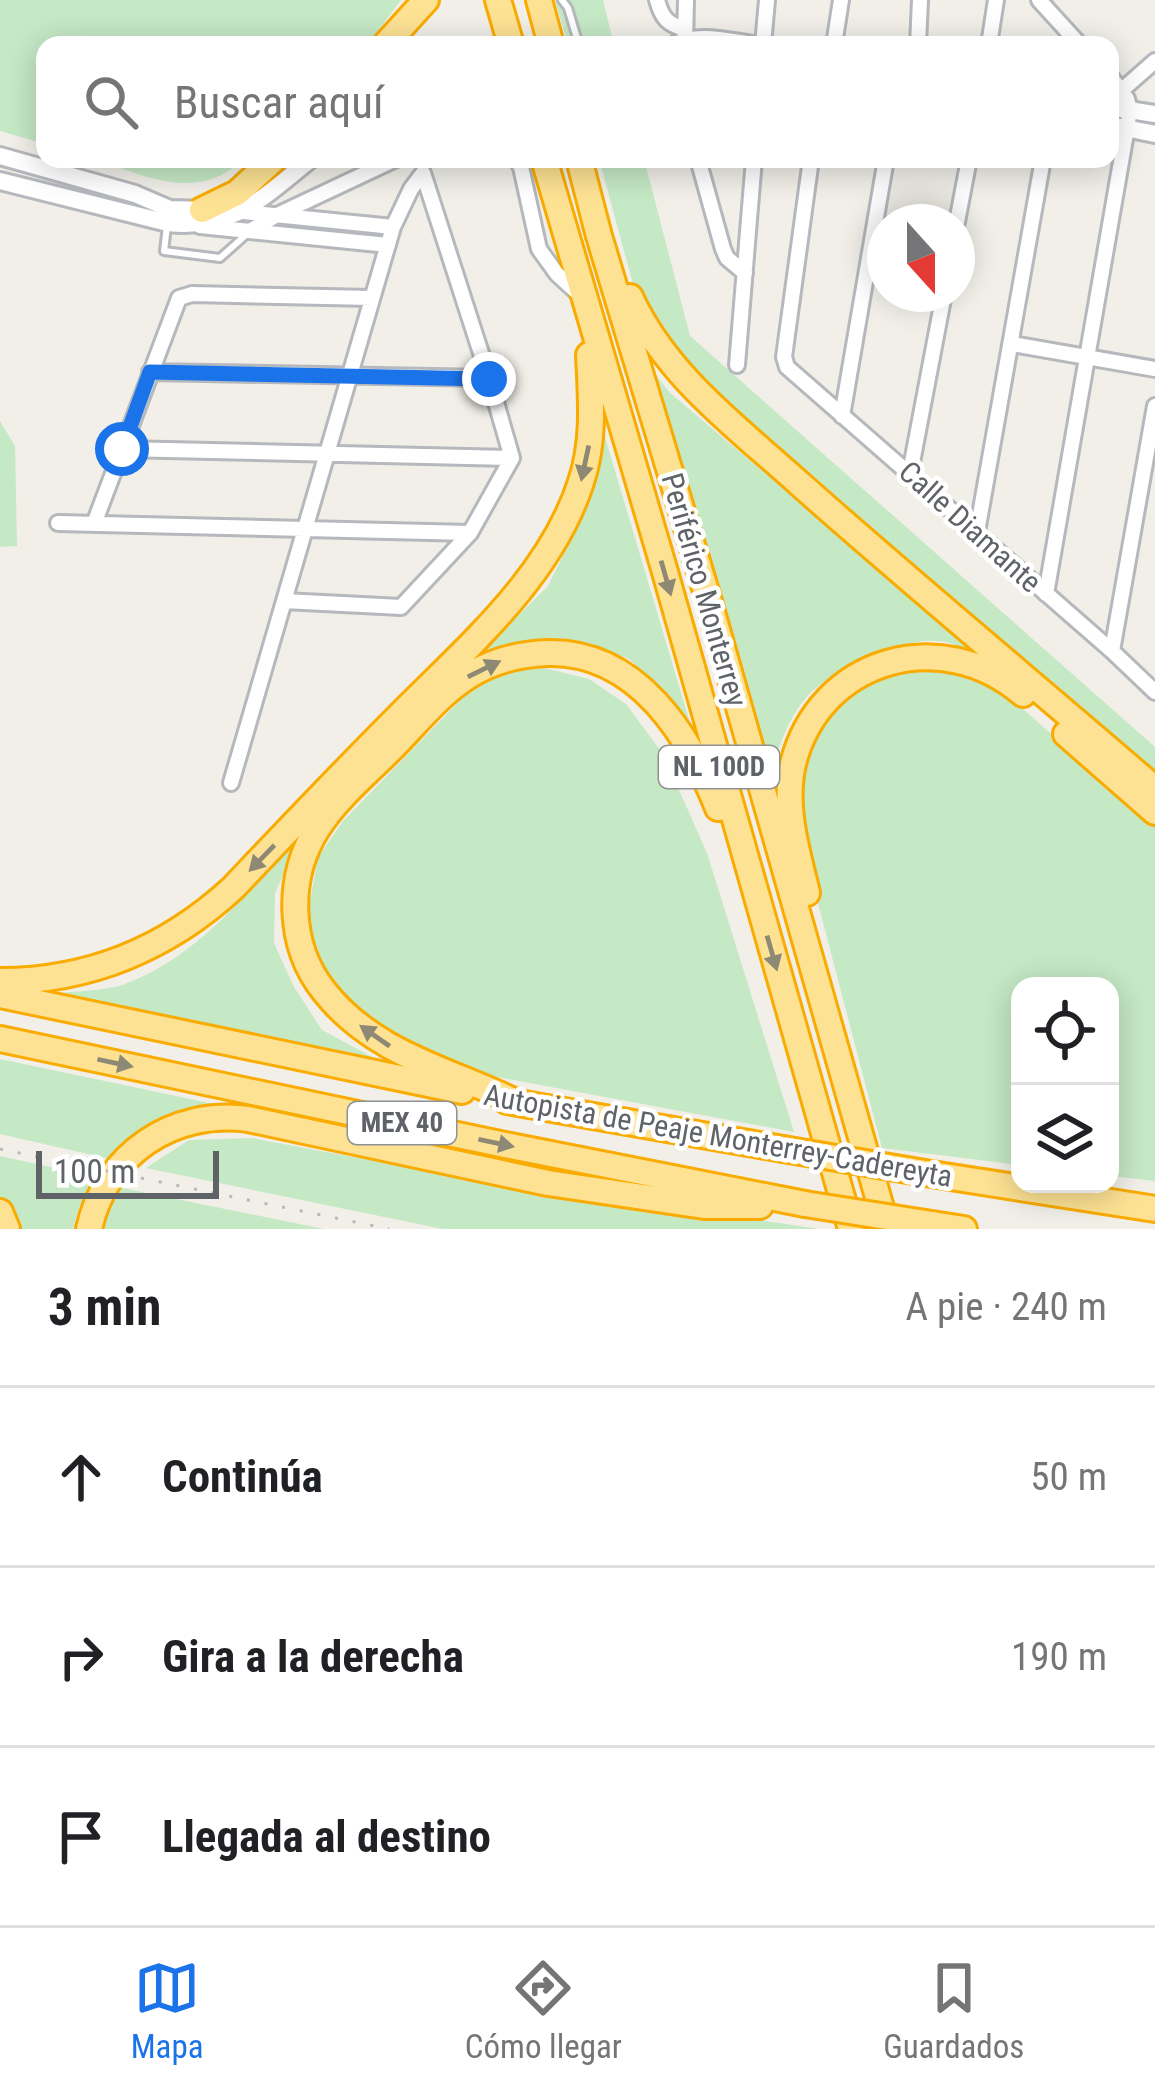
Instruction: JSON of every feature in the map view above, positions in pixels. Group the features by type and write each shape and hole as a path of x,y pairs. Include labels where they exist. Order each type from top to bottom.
{"highway":[{"path":"393,36 427,0"},
{"path":"498,0 508,36"},
{"path":"539,0 549,36"},
{"path":"195,218 236,193 264,168"},
{"name":"Periférico Monterrey","path":"547,168 851,1229"},
{"name":"Periférico Monterrey","path":"581,168 887,1229"},
{"path":"598,236 639,318 688,383 1155,789"},
{"path":"0,981 70,975 112,963 196,919 233,887 524,584 569,513 587,457 592,415 584,301"},
{"path":"518,1103 407,1057 370,1034 317,981 297,928 296,884 317,828 444,695 469,675 498,661 529,654 593,659 622,672 669,718 686,742 754,892"},
{"path":"815,979 809,901 791,824 790,778 811,721 841,686 867,670 928,657 991,672 1018,689 1155,812"},
{"name":"Autopista de Peaje Monterrey-Cadereyta","path":"0,995 518,1103 1155,1209"},
{"name":"MEX 40","path":"0,1039 798,1203 948,1227"},
{"path":"89,1229 107,1181 139,1146 178,1125 220,1117 626,1195 724,1207 798,1203"},
{"path":"1074,1196 1155,1196"},
{"path":"0,1212 8,1229"}],"street":[{"path":"657,0 664,19 679,36"},
{"path":"683,36 686,0"},
{"path":"760,36 766,0"},
{"path":"835,36 841,0"},
{"path":"918,36 920,0"},
{"path":"990,36 996,0"},
{"path":"1039,0 1071,36"},
{"path":"1121,89 1155,61"},
{"path":"1119,87 1122,121"},
{"path":"1122,121 1155,115"},
{"path":"1122,121 1155,134"},
{"path":"0,156 36,166"},
{"path":"43,168 135,194 169,216"},
{"path":"250,208 300,168"},
{"path":"250,231 377,168"},
{"path":"521,168 538,249 584,301"},
{"path":"700,168 723,249 745,273"},
{"path":"736,365 753,168"},
{"name":"Calle Diamante","path":"810,168 785,362 1155,692"},
{"path":"842,416 884,168"},
{"path":"960,204 967,168"},
{"path":"977,532 1041,168"},
{"path":"1046,594 1115,168"},
{"path":"231,783 327,452 393,227 423,173 512,458 470,533 401,607 284,601"},
{"path":"0,182 250,231 388,244"},
{"path":"195,218 250,208 393,227"},
{"path":"94,524 178,298 372,298"},
{"path":"910,473 941,312"},
{"path":"1012,344 1155,369"},
{"path":"150,372 489,379"},
{"path":"1112,650 1155,406"},
{"path":"122,449 512,458"},
{"path":"58,524 470,533"}],"lane":[{"path":"562,0 576,36"},
{"path":"169,216 164,251 220,258 250,231"}],"green space":[{"path":"0,0 401,0 374,36 36,36 36,141 0,131"},
{"path":"555,0 603,0 612,36 565,36"},
{"path":"120,168 232,168 189,183"},
{"path":"601,168 646,168 690,336 1155,747 1155,776 687,372 658,332 633,284"},
{"path":"648,365 670,393 1007,677 950,643 914,642 872,655 833,676 805,699 786,729 767,785"},
{"path":"599,417 696,743 662,690 628,658 575,642 519,644 470,663 548,586 596,474"},
{"path":"0,421 15,446 17,546 0,547"},
{"path":"544,668 589,679 626,704 663,754 707,853 794,1132 476,1073 425,1057 379,1028 337,989 313,948 309,907 318,857 343,821 474,686 506,672"},
{"path":"912,671 951,673 982,682 1023,709 1155,826 1155,1181 1119,1177 1119,977 1011,977 1011,1164 882,1148 802,842 797,791 805,748 846,694 877,678"},
{"path":"305,828 275,893 274,943 294,987 322,1030 385,1064 33,995 116,987 178,956 245,896"},
{"path":"0,1059 238,1109 198,1111 154,1122 110,1159 0,1134"},
{"path":"252,1138 598,1203 691,1210 819,1229 443,1229 146,1168 189,1140"},
{"path":"0,1156 97,1177 79,1207 73,1229 14,1229 0,1199"},
{"path":"122,1188 324,1229 97,1229"}],"railway":[{"path":"0,1149 389,1229"}],"route":[{"path":"122,449 150,372 489,379"}]}
